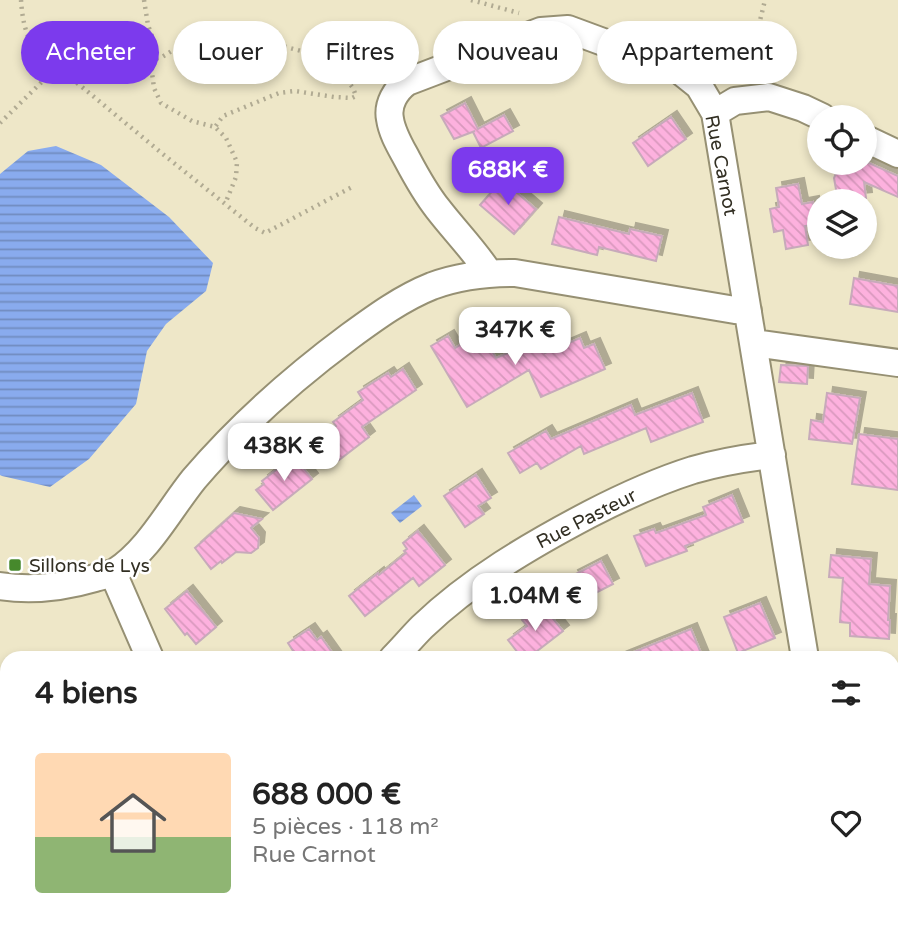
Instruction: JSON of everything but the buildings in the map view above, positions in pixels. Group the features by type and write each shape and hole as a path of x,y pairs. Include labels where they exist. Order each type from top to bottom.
{"street":[{"name":"Rue Carnot","path":"583,34 679,69 699,86 715,113 804,651"},
{"name":"Rue Carnot","path":"433,72 407,82 398,89 391,103 389,117 397,140 415,174 437,208 480,258 489,273"},
{"path":"715,113 735,101 769,97 807,110"},
{"path":"877,144 898,154"},
{"path":"0,586 38,589 78,583 113,573 140,551 223,445 267,402 309,366 383,312 434,285 466,276 515,273 748,311"},
{"path":"753,343 898,363"},
{"name":"Rue Pasteur","path":"400,651 424,626 469,589 518,554 573,523 645,488 695,470 772,455"},
{"path":"113,573 147,651"}],"path":[{"path":"21,0 24,21"},
{"path":"144,0 147,21"},
{"path":"471,0 520,13 525,21"},
{"path":"765,0 757,33 769,97"},
{"path":"159,58 183,44 202,40 234,39 268,42 301,51 323,50 353,88 356,96 352,98 295,91 279,93 223,116 215,127"},
{"path":"0,123 40,84"},
{"path":"79,84 225,204 265,233 354,186"},
{"path":"154,84 161,103 192,121 215,127 226,138 237,162 236,177 225,204"}],"water":[{"path":"56,146 101,165 169,217 213,263 206,291 166,324 147,351 136,404 89,459 50,487 0,475 0,174 28,151"},
{"path":"414,495 422,506 400,523 391,513"}],"place":[{"name":"Sillons de Lys","path":"15,565"}]}
